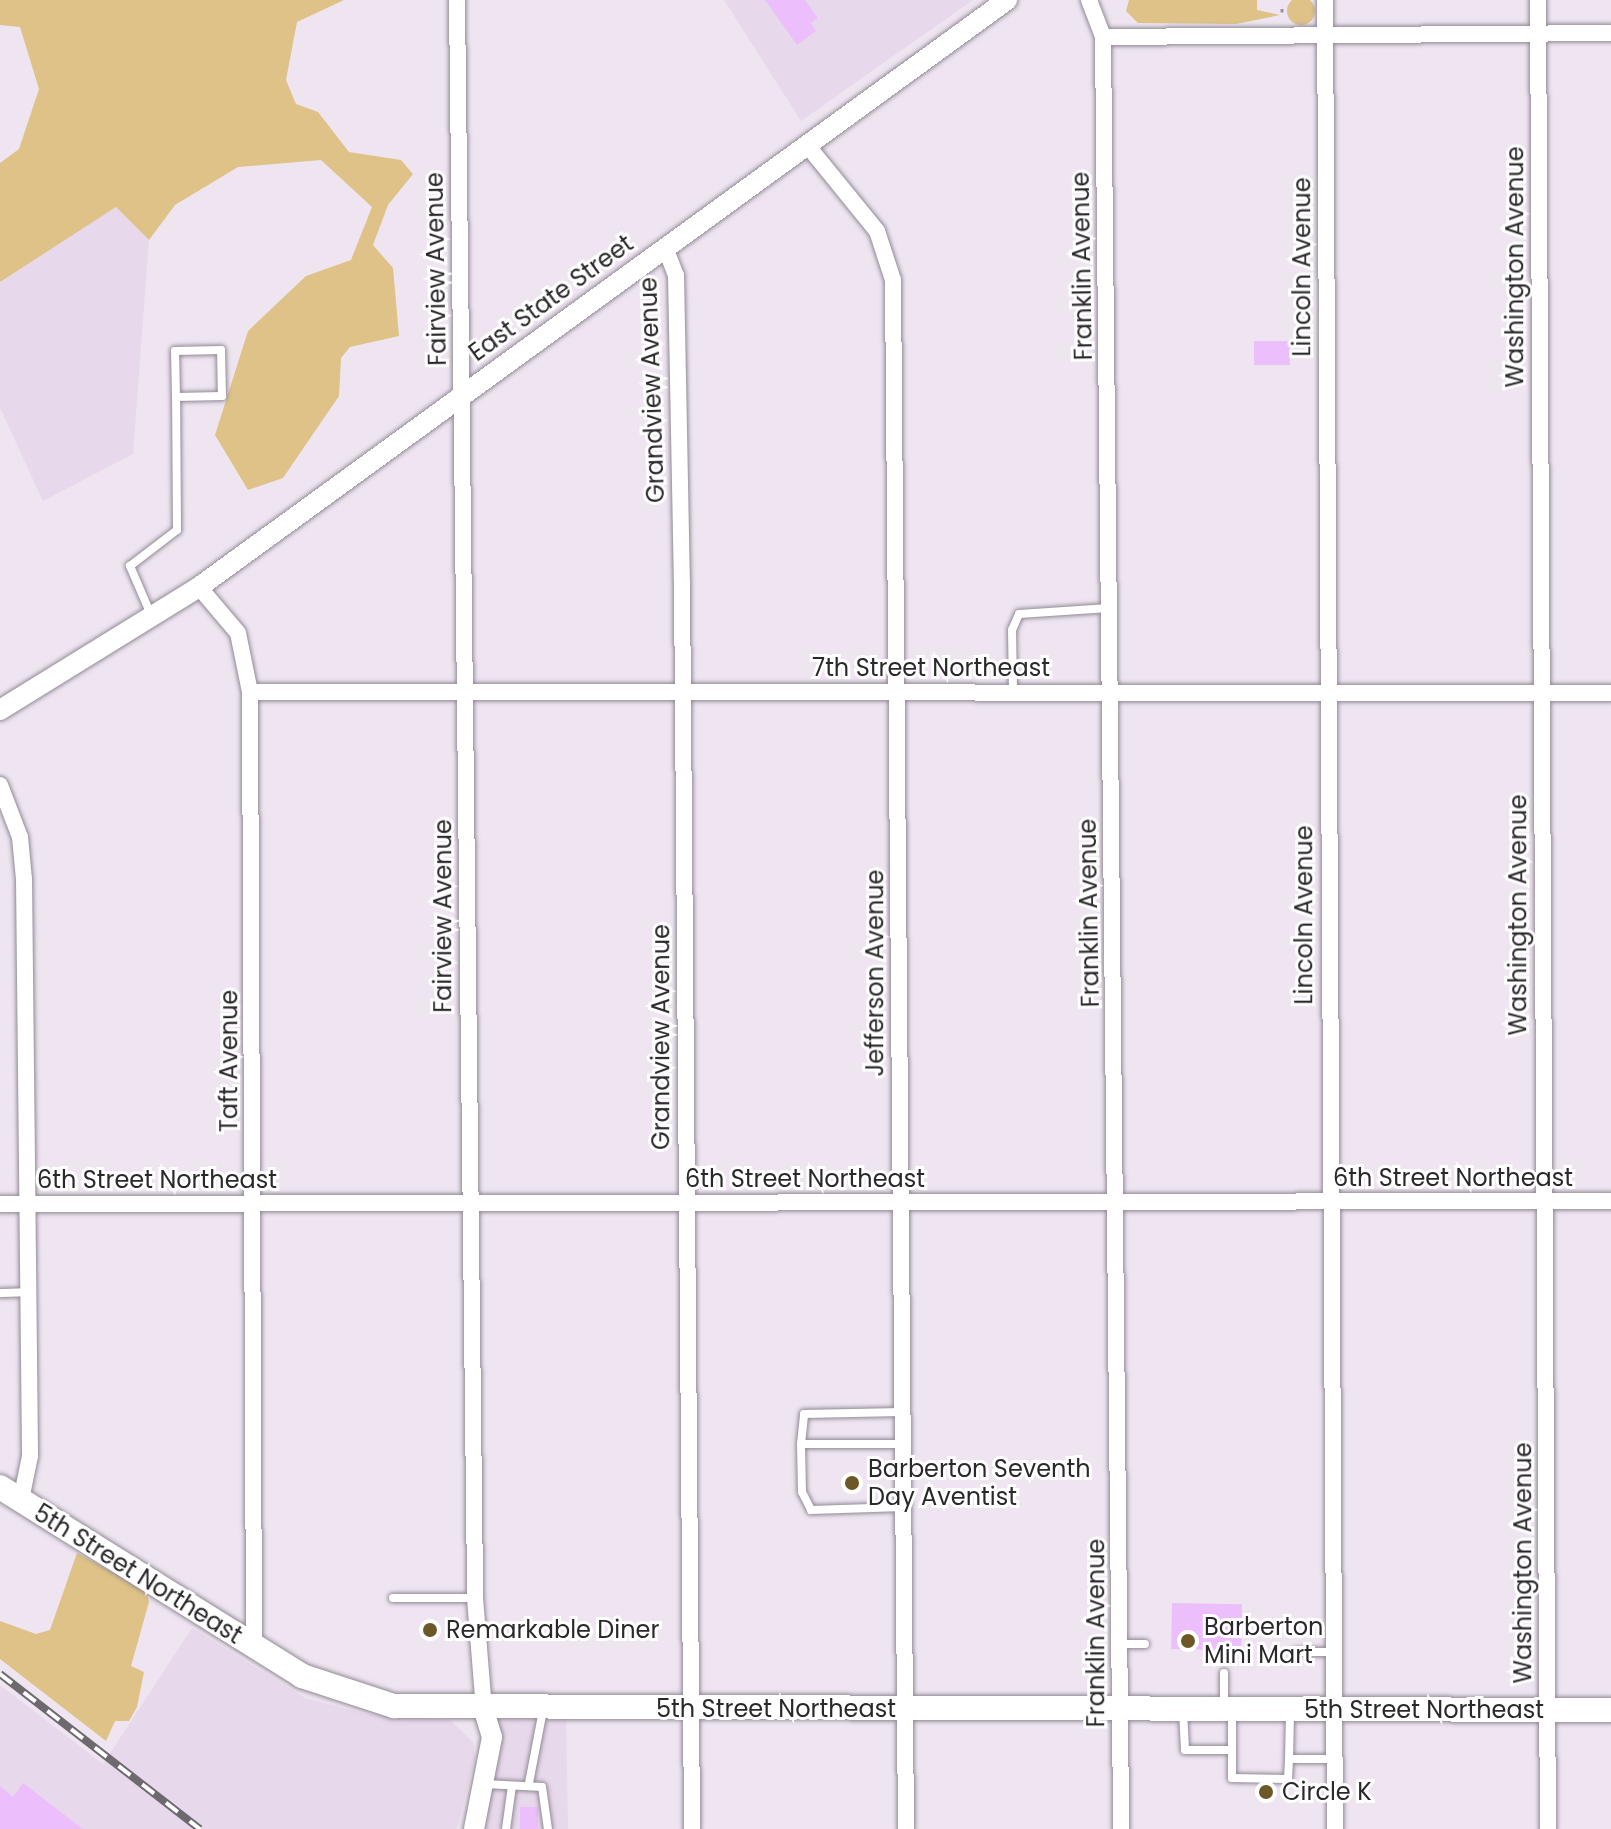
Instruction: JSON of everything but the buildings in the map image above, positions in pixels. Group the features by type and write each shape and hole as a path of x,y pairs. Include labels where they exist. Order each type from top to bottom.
{"main road":[{"name":"5th Street Northeast","path":"10,1494 254,1647 366,1701 484,1711 694,1708 1611,1710"}],"street":[{"name":"Fairview Avenue","path":"457,0 465,394 475,1598 484,1711 492,1737 474,1829"},
{"name":"East State Street","path":"0,710 199,587 1007,0"},
{"name":"Franklin Avenue","path":"1089,0 1103,37 1121,1829"},
{"name":"Lincoln Avenue","path":"1325,0 1328,1202 1335,1829"},
{"name":"Washington Avenue","path":"1538,0 1548,1829"},
{"path":"1103,37 1611,33"},
{"name":"Jefferson Avenue","path":"807,145 877,231 893,280 906,1829"},
{"name":"Grandview Avenue","path":"665,247 676,275 694,1708 692,1829"},
{"name":"Taft Avenue","path":"199,587 238,633 250,692 254,1647"},
{"name":"7th Street Northeast","path":"250,692 1611,693"},
{"path":"0,785 22,850 28,1204 30,1456 10,1494"},
{"name":"6th Street Northeast","path":"0,1204 1611,1201"}],"lane":[{"path":"152,617 130,566 177,530 175,351 221,350 222,396 176,397"},
{"path":"1013,692 1012,630 1019,614 1110,608"},
{"path":"0,1293 28,1292"},
{"path":"902,1412 804,1414 802,1492 811,1510 904,1507"},
{"path":"801,1444 903,1444"},
{"path":"393,1598 475,1598"},
{"path":"1120,1644 1145,1644"},
{"path":"1295,1652 1334,1652"},
{"path":"1224,1673 1232,1778 1288,1779 1290,1710"},
{"path":"1183,1709 1185,1750 1231,1750"},
{"path":"529,1783 543,1710"},
{"path":"1289,1759 1335,1759"},
{"path":"485,1784 512,1786 529,1783 549,1796 548,1829"},
{"path":"506,1829 512,1786"}],"shaded area":[{"path":"1301,-3 1311,1 1315,11 1311,21 1301,25 1291,21 1287,11 1291,1"},
{"path":"0,0 344,0 297,22 286,80 296,104 318,112 349,152 401,160 413,174 388,205 373,245 393,268 399,336 350,347 341,358 339,396 283,478 248,490 215,435 248,331 306,276 351,260 372,207 321,160 238,167 175,205 149,240 116,207 0,282 0,163 19,149 39,89 20,27 0,25"},
{"path":"724,0 973,0 801,121"},
{"path":"1129,0 1257,0 1257,10 1280,15 1236,24 1138,23 1126,11"},
{"path":"116,207 149,240 133,454 43,501 0,408 0,282 17,264"},
{"path":"77,1553 146,1590 149,1602 131,1666 144,1672 137,1707 129,1721 115,1721 106,1741 0,1659 0,1621 36,1634 50,1630"},
{"path":"192,1628 305,1698 366,1714 450,1720 473,1742 475,1757 457,1829 0,1829 0,1685 103,1764"},
{"path":"491,1715 566,1716 568,1829 479,1829"}],"railway":[{"path":"0,1674 200,1829"}],"place":[{"name":"Barberton Seventh Day Aventist","path":"852,1483"},
{"name":"Remarkable Diner","path":"430,1630"},
{"name":"Barberton Mini Mart","path":"1188,1641"},
{"name":"Circle K","path":"1266,1792"}]}
